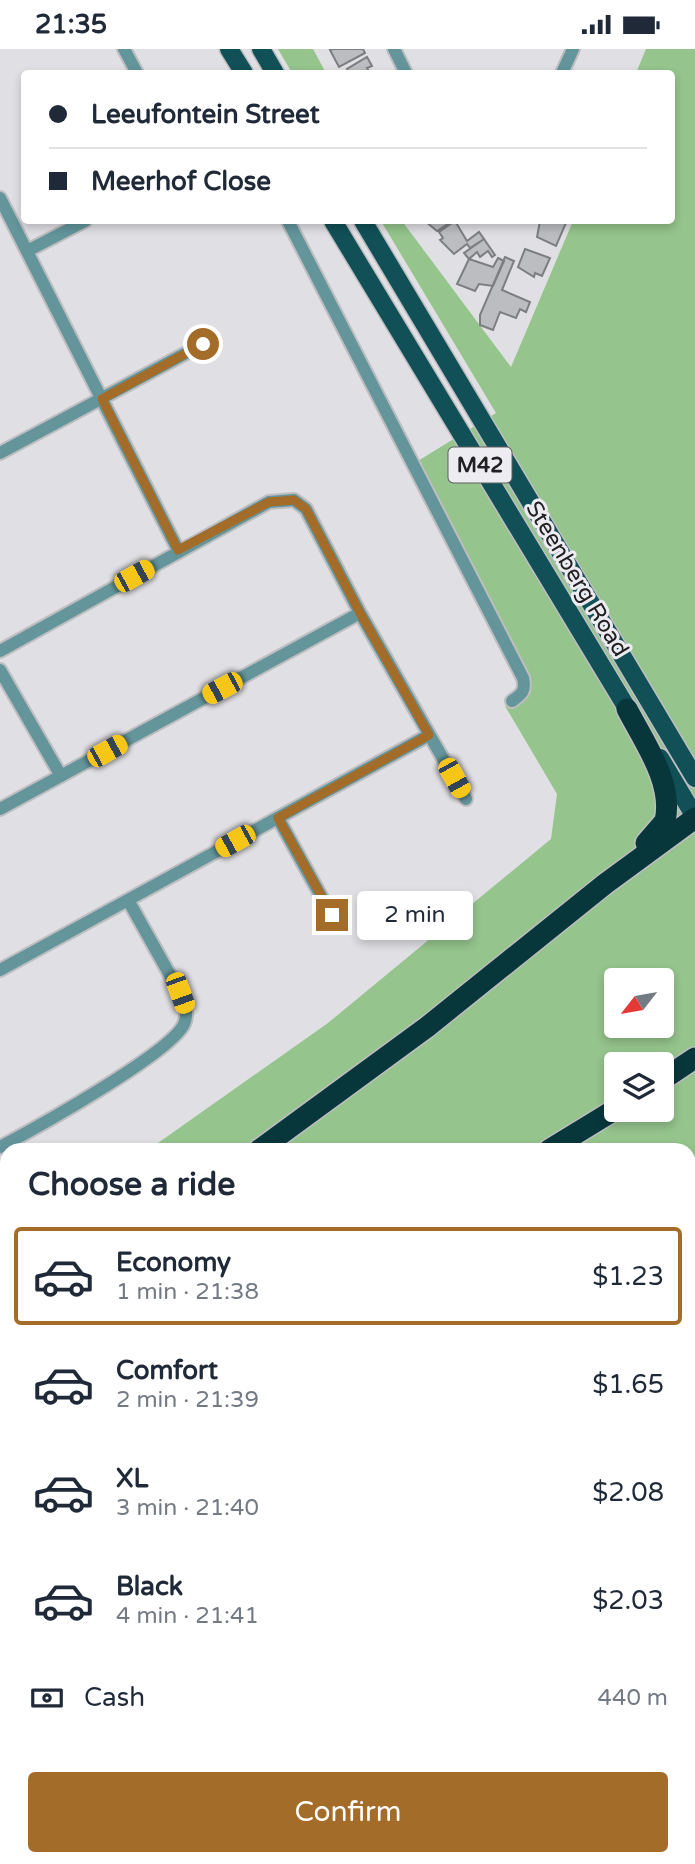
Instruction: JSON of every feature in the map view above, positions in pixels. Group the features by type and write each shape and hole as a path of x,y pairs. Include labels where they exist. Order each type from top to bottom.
{"highway":[{"path":"605,884 656,834 667,811 659,773 627,709"},
{"path":"269,1143 427,1027 605,884 695,817"},
{"path":"674,1072 695,1058"},
{"path":"560,1143 604,1116"}],"main road":[{"path":"229,49 242,70"},
{"path":"261,49 273,70"},
{"name":"Steenberg Road","path":"334,224 695,817"},
{"name":"Steenberg Road","path":"365,224 695,778"}],"street":[{"path":"124,49 135,70"},
{"path":"394,49 405,70"},
{"path":"563,70 573,49"},
{"path":"0,198 178,550"},
{"path":"27,251 79,224"},
{"path":"290,224 523,678 525,687 522,694 512,701"},
{"path":"0,453 203,344"},
{"path":"0,651 178,550 269,502 294,500 306,509 360,613 466,799"},
{"path":"0,809 360,613"},
{"path":"0,670 61,776"},
{"path":"0,970 429,735"},
{"path":"278,818 332,915"},
{"path":"8,1143 50,1121 155,1052 179,1033 186,1021 186,1008 180,993 128,900"}],"green space":[{"path":"278,49 313,49 324,70 290,70"},
{"path":"646,49 695,49 695,1143 158,1143 328,1023 551,839 557,794 505,706 522,694 525,687 413,464 496,413 383,224 404,224 511,367 572,224 675,224 675,70 637,70"}],"building":[{"path":"363,49 365,53 339,67 330,50"},
{"path":"367,57 372,66 367,68 368,70 347,69"},
{"path":"429,224 448,224 437,231"},
{"path":"451,224 457,224 467,241 479,232 484,239 470,248 467,244 454,254 440,240 443,238 439,232"},
{"path":"539,224 566,224 556,246 537,237"},
{"path":"484,239 495,255 492,257 488,251 480,257 477,252 469,259 464,253"},
{"path":"525,249 550,258 542,276 535,273 534,277 518,267"},
{"path":"505,257 514,261 502,290 530,302 526,312 520,309 516,318 500,312 493,330 480,325 480,315"},
{"path":"498,258 504,261 493,286 479,284 475,291 457,284 469,259 493,267"}],"route":[{"path":"203,344 102,399 178,550 269,502 294,500 306,509 360,613 429,735 278,818 332,915"}]}
